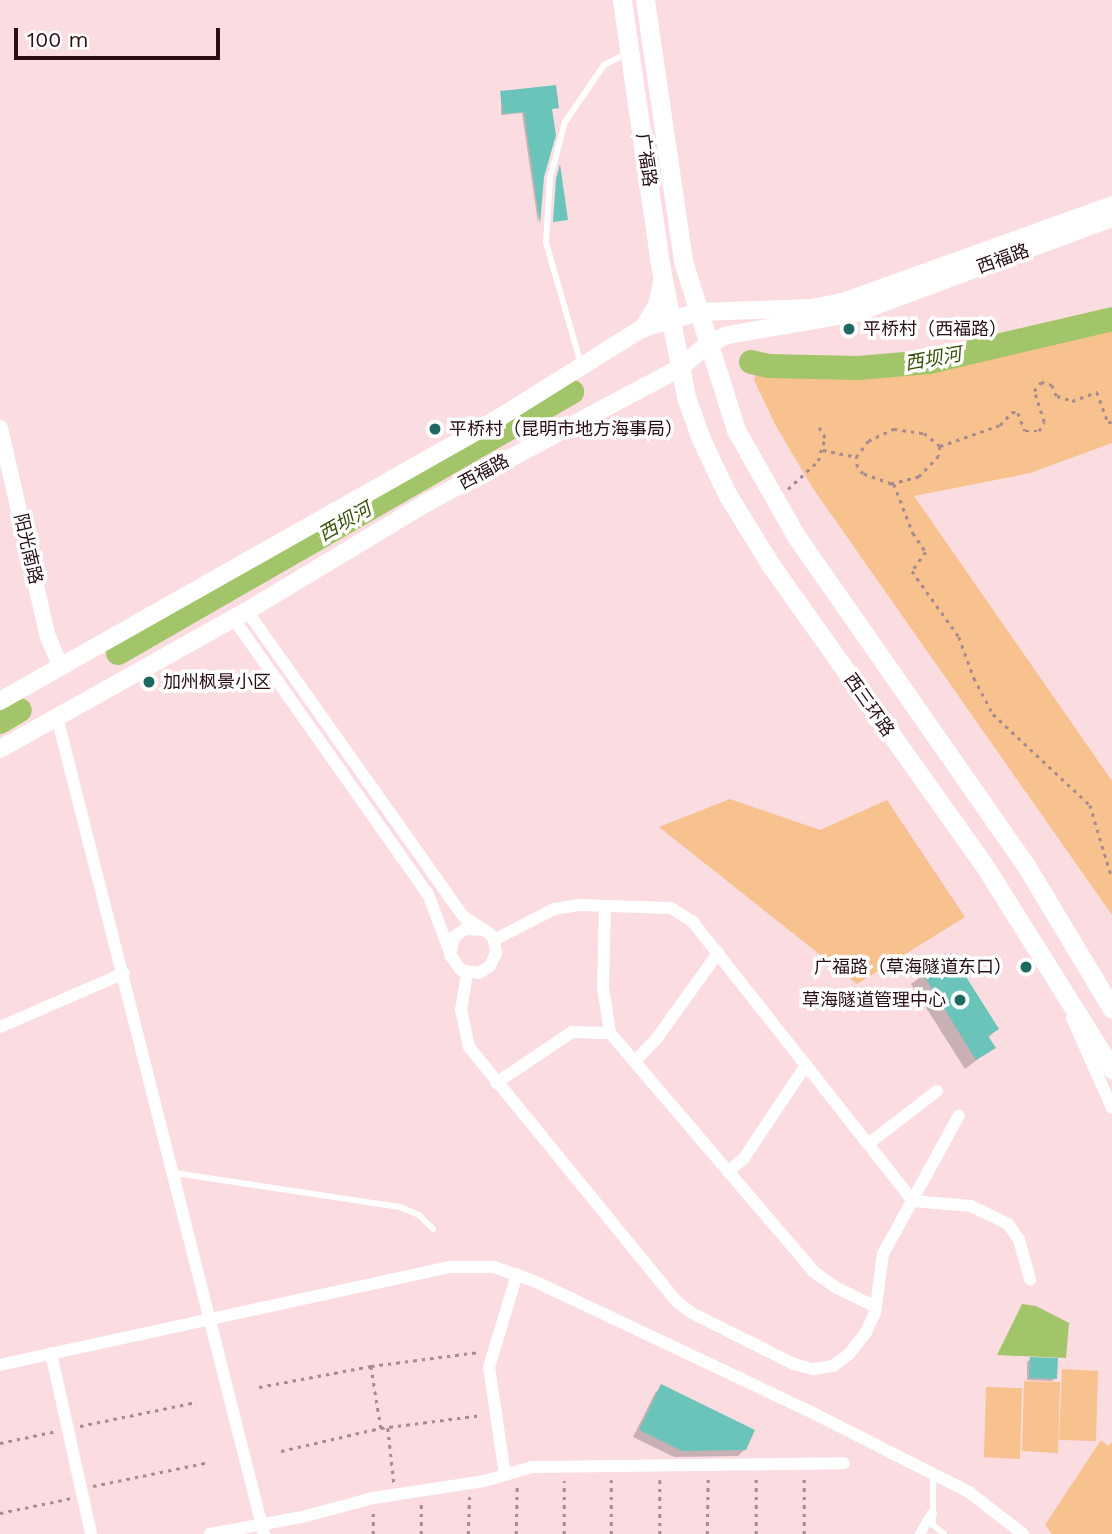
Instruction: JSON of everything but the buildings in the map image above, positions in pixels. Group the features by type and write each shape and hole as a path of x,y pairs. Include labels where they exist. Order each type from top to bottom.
{"main road":[{"name":"广福路","path":"622,0 671,320"},
{"name":"广福路","path":"645,0 683,261 708,345"},
{"name":"西福路","path":"0,701 486,426 643,328 699,312 811,308 843,302 1112,205"},
{"name":"西福路","path":"0,749 240,614 426,503 680,368 708,345 727,335 856,313 1112,218"},
{"path":"643,328 657,305 663,277"},
{"name":"西三环路","path":"671,320 686,397 697,429 727,494 793,596 984,864 1112,1069"},
{"name":"西三环路","path":"708,345 736,430 775,500 876,653 1025,864 1112,1009"}],"street":[{"name":"阳光南路","path":"0,428 48,637 61,667"},
{"path":"240,614 464,917 489,935 496,953 490,966 479,973 467,973 456,966 450,955 442,924 428,894 240,614"},
{"path":"57,718 175,1173 263,1529"},
{"path":"450,955 451,942 459,932 471,928 489,935 554,909 579,905 671,908 692,921 913,1201 971,1206 1008,1224 1019,1240 1030,1279"},
{"path":"605,906 603,987 610,1032 814,1272 836,1288 876,1307"},
{"path":"635,1061 657,1038 718,953"},
{"path":"0,1027 124,973"},
{"path":"467,973 461,1009 462,1028 469,1047 676,1301 692,1313 794,1364 813,1369 832,1366 849,1354 866,1332 876,1307 883,1254 959,1115"},
{"path":"1058,982 1112,1108"},
{"path":"496,1083 572,1032 610,1032"},
{"path":"728,1172 744,1158 806,1065"},
{"path":"868,1144 937,1091"},
{"path":"0,1365 211,1317 451,1267 494,1268 517,1274 813,1413 969,1492 1023,1534"},
{"path":"511,1473 496,1414 489,1367 517,1274"},
{"path":"51,1353 92,1534"},
{"path":"209,1534 263,1529 373,1498 469,1483 533,1467 844,1463"},
{"path":"920,1534 932,1513"}],"lane":[{"path":"581,365 546,243 550,178 565,122 604,65 631,51"},
{"path":"175,1173 400,1207 418,1215 433,1229"},
{"path":"933,1474 933,1525 944,1534"}],"path":[{"path":"940,446 1000,425 1012,412 1018,413 1026,431 1039,431 1044,422 1034,391 1041,382 1052,385 1057,396 1072,401 1097,392 1108,423 1112,421"},
{"path":"775,500 818,461 825,438 818,426"},
{"path":"894,429 924,433 940,446 939,456 928,471 911,481 881,483 863,474 857,467 856,457 876,435 894,429"},
{"path":"823,450 856,457"},
{"path":"894,484 913,533 926,552 912,571 959,637 974,678 993,714 1090,804 1112,878"},
{"path":"259,1387 371,1366 493,1351"},
{"path":"371,1366 382,1429"},
{"path":"0,1443 197,1402"},
{"path":"281,1451 382,1429 496,1414"},
{"path":"388,1428 395,1494"},
{"path":"0,1513 210,1462"},
{"path":"756,1464 756,1534"},
{"path":"804,1464 804,1534"},
{"path":"708,1465 708,1534"},
{"path":"611,1466 611,1534"},
{"path":"660,1466 660,1534"},
{"path":"564,1534 565,1467"},
{"path":"511,1473 516,1534"},
{"path":"468,1534 469,1483"},
{"path":"421,1534 422,1490"},
{"path":"373,1498 373,1534"}],"shaded area":[{"path":"1112,327 1112,443 1030,473 914,496 1112,781 1112,915 812,487 776,426 754,380 756,373 854,378 925,371"},
{"path":"730,799 820,830 887,800 965,917 857,984 659,827"},
{"path":"1022,1304 1036,1306 1069,1323 1066,1358 997,1355"},
{"path":"1062,1369 1098,1371 1096,1441 1059,1440"},
{"path":"1024,1381 1060,1382 1058,1453 1022,1451"},
{"path":"986,1387 1022,1388 1020,1459 984,1457"},
{"path":"1101,1440 1108,1446 1112,1442 1112,1534 1052,1534 1045,1525"}],"waterway":[{"name":"西坝河","path":"751,362 769,366 858,368 929,362 1112,319"},
{"name":"西坝河","path":"118,653 572,392"},
{"name":"西坝河","path":"0,722 20,710"}],"place":[{"name":"平桥村（西福路）","path":"849,329"},
{"name":"平桥村（昆明市地方海事局）","path":"435,429"},
{"name":"加州枫景小区","path":"149,682"},
{"name":"广福路（草海隧道东口）","path":"1026,967"},
{"name":"草海隧道管理中心","path":"960,1000"}]}
